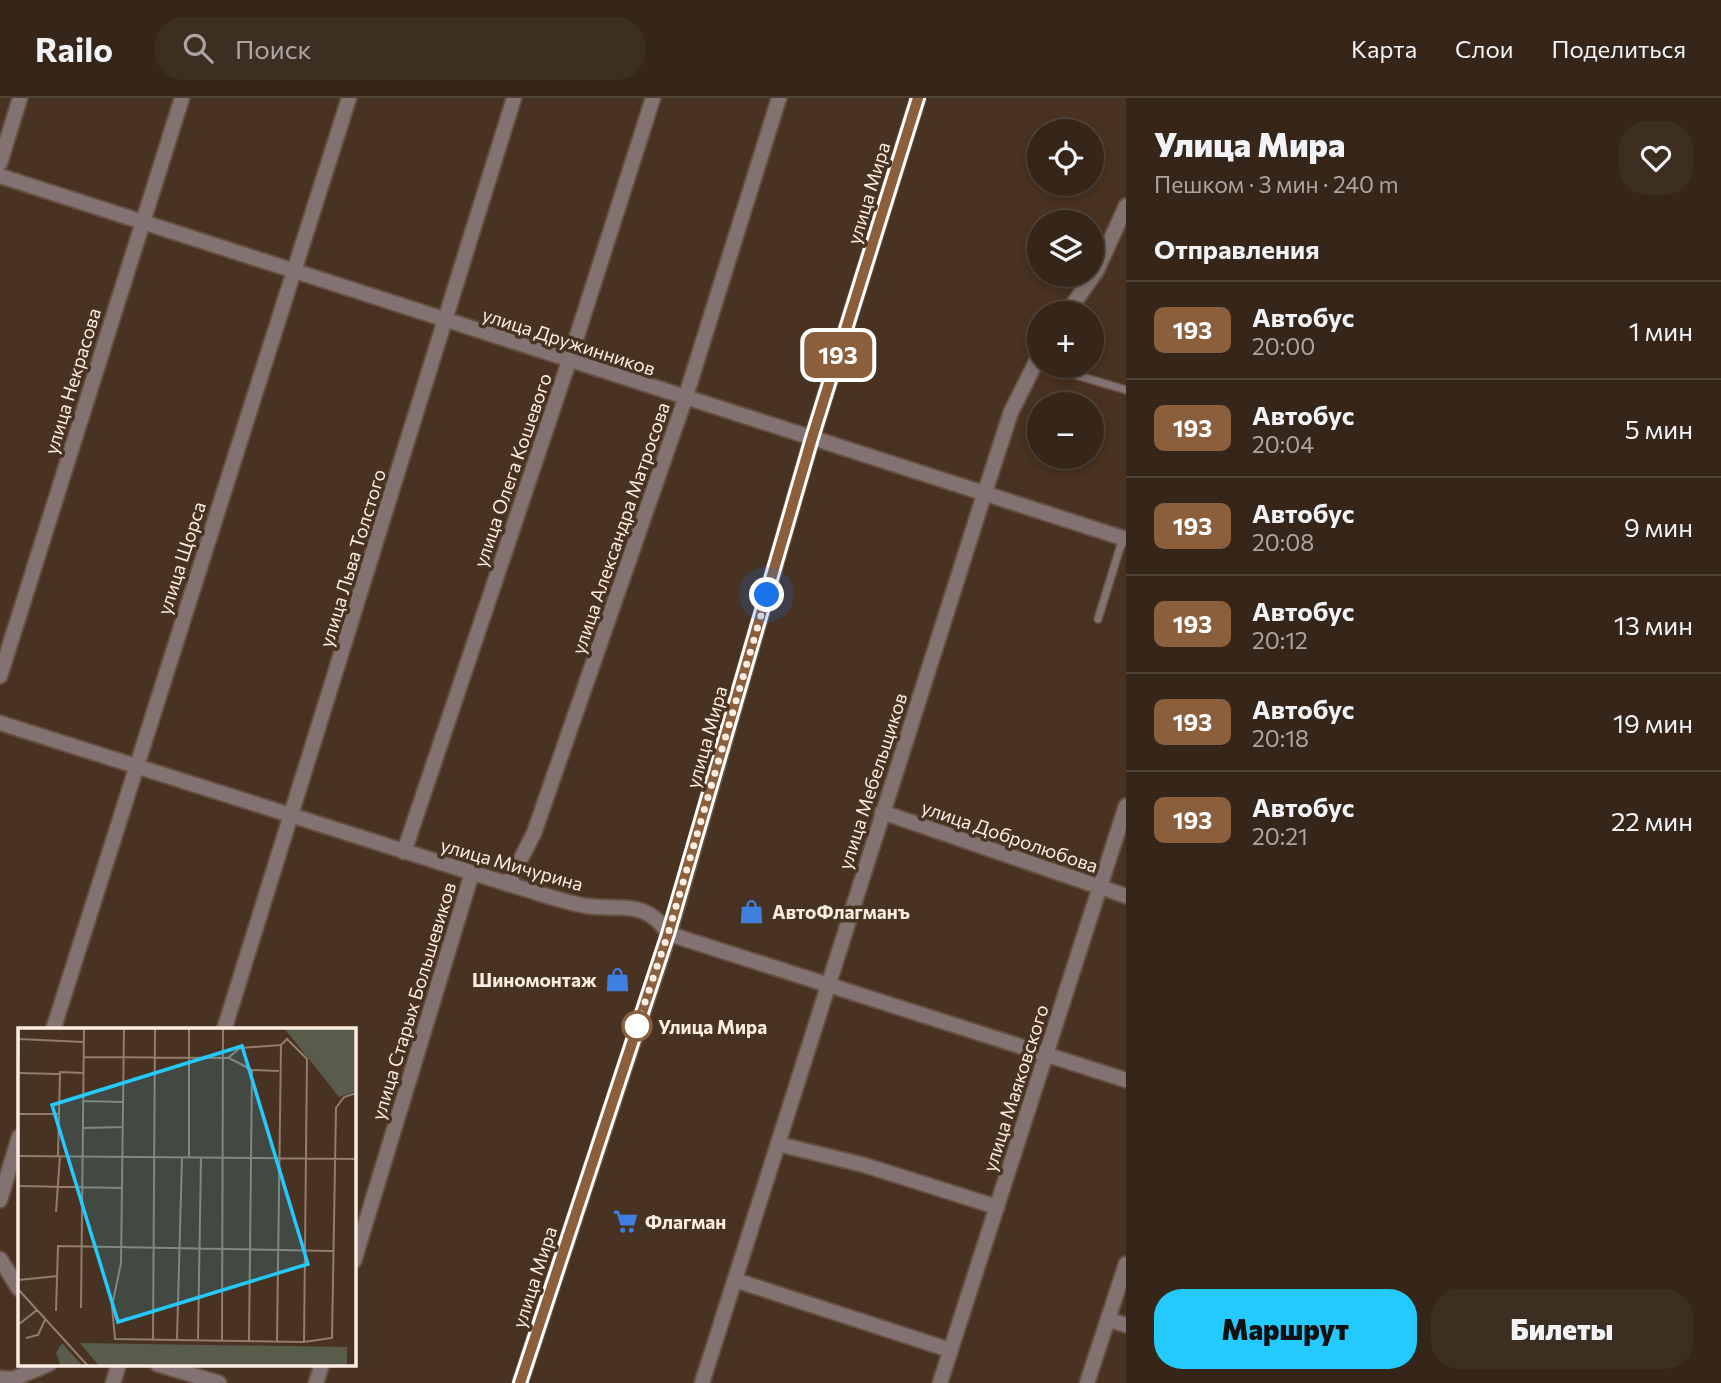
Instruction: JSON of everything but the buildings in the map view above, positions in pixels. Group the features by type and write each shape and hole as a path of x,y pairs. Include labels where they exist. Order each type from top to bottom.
{"street":[{"path":"0,163 20,98"},
{"name":"улица Некрасова","path":"0,676 182,98"},
{"name":"улица Щорса","path":"54,1028 134,766 349,98"},
{"name":"улица Льва Толстого","path":"225,1028 514,98"},
{"name":"улица Олега Кошевого","path":"404,852 569,361 653,98"},
{"name":"улица Александра Матросова","path":"508,884 534,833 685,399 779,98"},
{"name":"улица Мира","path":"520,1383 668,934 812,438 918,98"},
{"name":"улица Дружинников","path":"0,177 984,495 1125,538"},
{"path":"1076,301 1097,270 1126,206"},
{"name":"улица Мебельщиков","path":"702,1383 1011,412 1031,378"},
{"name":"улица Мичурина","path":"0,723 508,884 587,906 632,906 657,917 668,934 1126,1080"},
{"name":"улица Маяковского","path":"940,1383 1126,806"},
{"name":"улица Добролюбова","path":"882,812 1126,896"},
{"name":"улица Старых Большевиков","path":"355,1258 472,873"},
{"path":"0,1200 18,1141"},
{"path":"778,1144 864,1165 997,1208"},
{"path":"0,1259 18,1287"},
{"path":"1087,1383 1126,1264"},
{"path":"735,1280 950,1350"},
{"path":"1109,1320 1126,1325"},
{"path":"0,1378 13,1379 44,1366"},
{"path":"113,1383 118,1366"},
{"path":"164,1366 219,1383"},
{"path":"316,1383 321,1366"}],"lane":[{"path":"1089,378 1126,390"},
{"path":"1098,619 1125,538"}],"bus line":[{"name":"193","path":"520,1383 668,934 812,438 918,98"}],"place":[{"name":"АвтоФлагманъ","path":"752,911"},
{"name":"Шиномонтаж","path":"617,979"},
{"name":"Улица Мира","path":"637,1026"},
{"name":"Флагман","path":"625,1221"}],"route":[{"path":"637,1026 668,934 767,595"}]}
